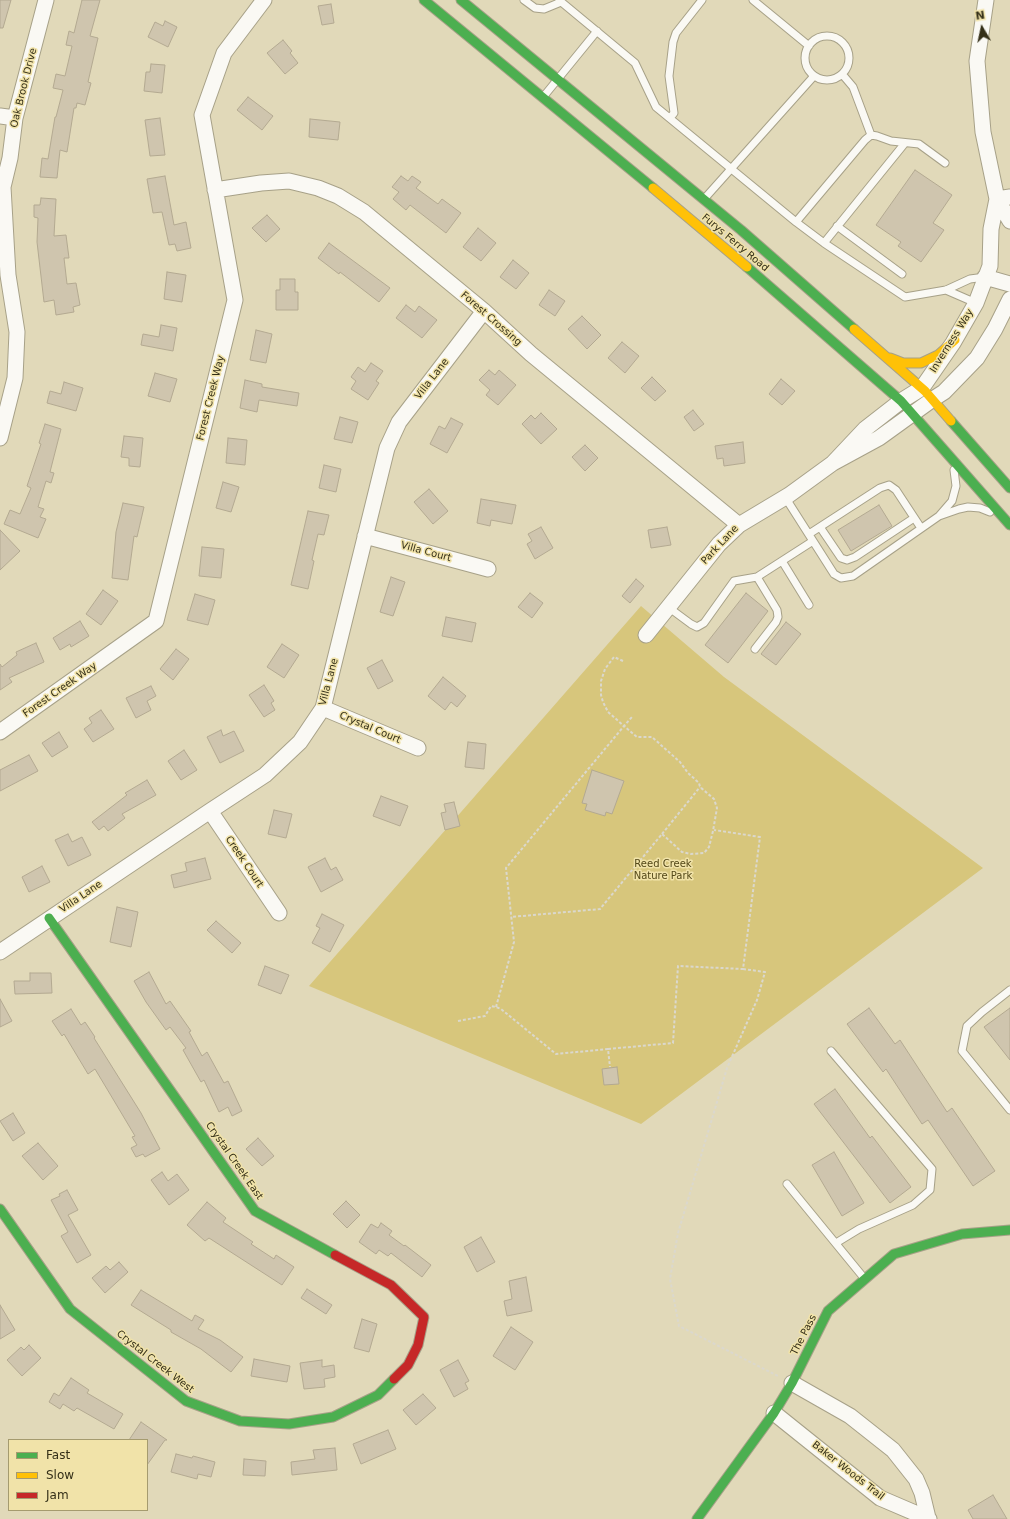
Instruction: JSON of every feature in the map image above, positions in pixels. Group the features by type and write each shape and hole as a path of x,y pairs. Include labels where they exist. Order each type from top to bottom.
{"main road":[{"name":"Furys Ferry Road","path":"424,0 724,247 901,401 1007,522"},
{"name":"Furys Ferry Road","path":"461,0 704,200 888,358 927,393 1010,488"},
{"path":"888,358 902,363 921,363 938,355 955,340"},
{"name":"Crystal Creek East","path":"49,918 256,1211 391,1285 424,1317 418,1345 408,1364"},
{"name":"Crystal Creek West","path":"0,1209 70,1309 186,1402 240,1421 289,1424 333,1418 378,1395 408,1364"},
{"name":"The Pass","path":"697,1519 774,1413 792,1383 828,1311 894,1254 962,1234 1010,1230"}],"street":[{"name":"Oak Brook Drive","path":"0,438 15,378 17,332 4,276 3,187 10,158 7,117 46,0"},
{"name":"Forest Creek Way","path":"0,732 156,621 235,300 202,115 224,53 264,0"},
{"name":"Inverness Way","path":"986,0 977,61 983,132 1010,221"},
{"name":"Forest Crossing","path":"215,190 261,183 289,181 318,188 338,196 364,212 484,312 531,354 739,525"},
{"name":"Inverness Way","path":"913,413 927,393 976,303 990,266 991,229 1003,198"},
{"path":"985,277 1010,284"},
{"name":"Inverness Way","path":"901,401 927,393 944,392 977,358 996,328 1010,299"},
{"name":"Villa Lane","path":"0,952 265,775 300,742 323,708 387,448 399,422 484,312"},
{"name":"Park Lane","path":"833,463 866,428 901,401"},
{"name":"Park Lane","path":"646,635 719,544 739,525 786,497 833,463 879,438 913,413"},
{"name":"Villa Court","path":"365,536 488,569"},
{"name":"Crystal Court","path":"323,708 418,748"},
{"name":"Creek Court","path":"210,811 279,912"},
{"name":"Baker Woods Trail","path":"792,1383 850,1416 893,1450 916,1479 922,1493 928,1518"},
{"name":"Baker Woods Trail","path":"774,1413 880,1498 928,1518"}],"lane":[{"path":"524,0 535,8 544,10 560,1 634,63 656,106 796,222 824,243 905,297 946,290 970,279 985,277"},
{"path":"670,118 674,113 669,76 673,42 676,33 702,0"},
{"path":"753,0 809,46"},
{"path":"542,98 597,31"},
{"path":"825,37 832,37 839,40 844,45 849,58 848,65 842,74 833,79 827,80 814,76 808,70 806,63 805,56 809,46 818,39 825,37"},
{"path":"842,74 853,87 871,135"},
{"path":"704,200 814,76"},
{"path":"796,222 865,140 871,135 891,141 919,144 945,163"},
{"path":"824,243 905,143"},
{"path":"837,226 902,274"},
{"path":"946,290 976,303"},
{"path":"786,497 834,574 841,578 853,576 938,516 952,501 956,486 955,473 945,450"},
{"path":"809,534 880,488 889,485 896,490 921,528"},
{"path":"938,516 968,507 980,508 1007,522"},
{"path":"820,527 840,558 847,560 855,557 914,518"},
{"path":"668,607 691,624 698,626 704,623 734,581 757,577 813,541"},
{"path":"782,561 809,605"},
{"path":"755,649 776,622 778,616 777,610 757,577"},
{"path":"1010,990 967,1026 962,1051 1010,1110"},
{"path":"831,1051 932,1169 930,1190 913,1205 859,1229 836,1243"},
{"path":"787,1184 865,1279"}],"path":[{"path":"623,661 614,657 605,669 601,681 602,702 608,712 637,737 652,737 680,762 688,773 699,783 700,787 714,799 717,808 714,830 709,847 704,853 698,854 682,852 662,834"},
{"path":"496,1007 514,942 506,868 632,717"},
{"path":"511,917 600,909 700,787"},
{"path":"714,830 760,836 743,969"},
{"path":"458,1021 485,1016 491,1006 496,1007 501,1009 556,1054 673,1043 678,966 743,969 765,972 757,1000 727,1068 678,1233 670,1279 679,1326 792,1383"},
{"path":"608,1049 610,1067"}],"green space":[{"name":"Reed Creek Nature Park","path":"641,606 724,677 983,868 641,1124 309,986"}],"building":[{"path":"0,0 11,0 3,28 0,28"},
{"path":"82,0 100,0 90,36 98,38 88,82 91,83 85,105 77,103 76,108 74,108 67,152 60,150 57,178 40,177 42,158 48,159 55,117 63,90 53,88 56,74 65,76 72,46 66,45 69,31 74,33"},
{"path":"331,4 334,23 322,25 318,6"},
{"path":"165,21 177,27 168,47 148,37 155,22 163,26"},
{"path":"283,40 292,51 290,53 298,63 285,74 267,53"},
{"path":"151,64 165,65 162,93 144,91 146,72 150,72"},
{"path":"248,97 273,116 262,130 237,110"},
{"path":"160,118 165,155 150,156 145,120"},
{"path":"310,119 340,122 338,140 309,137"},
{"path":"915,170 952,195 933,223 944,230 921,262 898,246 901,242 876,225"},
{"path":"165,176 174,225 186,222 191,248 177,251 175,244 169,245 162,212 153,213 147,179"},
{"path":"401,176 408,181 412,176 421,182 416,188 438,204 442,199 461,213 446,233 410,205 406,210 393,199 399,192 392,187"},
{"path":"41,198 56,199 54,236 66,235 69,258 64,258 67,284 76,283 80,305 73,307 74,312 56,315 54,300 44,302 37,242 38,218 34,217 34,205 40,205"},
{"path":"267,215 280,229 266,242 252,228"},
{"path":"478,228 496,243 481,261 463,247"},
{"path":"329,243 390,288 379,302 340,272 339,274 318,258"},
{"path":"513,260 529,273 516,289 500,277"},
{"path":"167,272 186,275 182,302 164,299"},
{"path":"280,279 295,279 295,292 298,292 298,310 276,310 276,290 280,290"},
{"path":"549,290 565,301 555,316 539,305"},
{"path":"406,305 415,312 419,306 437,320 422,338 396,318"},
{"path":"582,316 601,335 587,349 568,329"},
{"path":"161,325 177,328 173,351 141,345 143,334 159,337"},
{"path":"256,330 272,334 266,363 250,360"},
{"path":"622,342 639,356 625,373 608,358"},
{"path":"371,363 383,371 376,381 379,383 368,400 351,389 356,381 351,377 358,367 365,372"},
{"path":"489,370 495,375 499,370 516,385 498,405 486,395 490,390 479,380"},
{"path":"155,373 177,379 170,402 148,396"},
{"path":"652,377 666,391 655,401 641,388"},
{"path":"781,379 795,391 782,405 769,394"},
{"path":"245,380 262,384 262,387 299,393 297,406 259,400 257,412 240,408"},
{"path":"64,382 83,388 76,411 47,403 50,391 61,394"},
{"path":"693,410 704,424 694,431 684,417"},
{"path":"541,413 557,429 541,444 522,424 531,415 535,419"},
{"path":"340,417 358,422 352,443 334,439"},
{"path":"451,418 463,424 447,453 430,444 439,426 445,429"},
{"path":"45,424 61,429 50,472 54,473 51,483 46,481 38,507 44,509 40,517 46,519 38,538 4,524 10,510 20,514 31,488 27,486 41,444 39,443"},
{"path":"124,436 143,438 140,467 129,466 129,458 121,457"},
{"path":"228,438 247,440 245,465 226,463"},
{"path":"743,442 745,463 724,466 723,458 717,459 715,446"},
{"path":"585,445 598,458 585,471 572,457"},
{"path":"324,465 341,469 336,492 319,488"},
{"path":"223,482 239,487 231,512 216,508"},
{"path":"429,489 448,511 433,524 414,502"},
{"path":"481,499 516,505 512,524 491,520 490,526 477,523"},
{"path":"123,503 144,507 137,537 134,536 128,580 112,578 116,532"},
{"path":"879,505 892,526 851,551 838,530"},
{"path":"308,511 329,515 324,535 318,534 312,560 314,561 308,589 291,585"},
{"path":"541,527 553,548 535,559 527,544 532,541 528,534"},
{"path":"667,527 671,545 651,548 648,530"},
{"path":"0,530 20,551 0,570"},
{"path":"202,547 224,549 221,578 199,576"},
{"path":"391,577 405,582 393,616 380,612"},
{"path":"636,579 644,586 630,603 622,596"},
{"path":"103,590 118,601 101,625 86,614"},
{"path":"530,593 543,603 532,618 518,607"},
{"path":"746,593 768,611 728,663 705,645"},
{"path":"195,594 215,600 208,625 187,620"},
{"path":"446,617 476,623 472,642 442,636"},
{"path":"80,621 89,636 71,647 70,644 60,650 53,638"},
{"path":"786,622 801,634 776,665 761,654"},
{"path":"36,643 44,662 9,678 12,682 0,690 0,664 2,667 17,655 16,652"},
{"path":"282,644 299,655 284,678 267,667"},
{"path":"176,649 189,659 173,680 160,669"},
{"path":"382,660 393,681 378,689 367,668"},
{"path":"443,677 466,696 457,707 451,702 445,710 428,696"},
{"path":"264,685 274,701 271,703 275,710 264,717 249,695"},
{"path":"151,686 156,696 147,701 151,710 136,718 126,698"},
{"path":"101,710 114,729 93,742 84,729 92,723 89,718"},
{"path":"221,730 223,736 234,731 244,751 220,763 207,737"},
{"path":"59,732 68,747 52,757 42,743"},
{"path":"468,742 486,744 484,769 465,767"},
{"path":"184,750 197,770 181,780 168,761"},
{"path":"29,755 38,771 0,791 0,770"},
{"path":"592,770 624,781 612,814 606,812 605,816 585,810 587,804 582,803"},
{"path":"147,780 156,795 122,814 125,818 108,831 104,826 99,830 92,822 127,795 125,793"},
{"path":"381,796 408,806 400,826 373,816"},
{"path":"454,802 460,826 445,830 441,813 446,812 444,804"},
{"path":"274,810 292,814 286,838 268,834"},
{"path":"68,834 72,842 82,837 91,855 68,866 55,840"},
{"path":"205,858 211,879 174,888 171,875 187,871 185,863"},
{"path":"325,858 331,870 336,867 343,880 321,892 308,867"},
{"path":"42,866 50,882 29,892 22,877"},
{"path":"117,907 138,912 131,947 110,942"},
{"path":"322,914 344,925 330,952 312,943 320,928 316,926"},
{"path":"216,921 241,943 232,953 207,930"},
{"path":"265,966 289,975 281,994 258,985"},
{"path":"149,972 166,1004 170,1001 191,1031 189,1032 202,1056 207,1052 224,1083 228,1081 242,1111 232,1116 228,1107 219,1112 204,1080 201,1082 183,1050 186,1048 170,1027 166,1030 146,1002 134,981"},
{"path":"30,973 51,973 52,993 15,994 14,981 30,981"},
{"path":"0,999 12,1021 0,1027"},
{"path":"869,1008 895,1044 900,1040 947,1112 952,1108 995,1171 973,1186 928,1120 922,1124 886,1069 883,1072 847,1024"},
{"path":"1010,1008 1010,1060 984,1027"},
{"path":"71,1009 81,1025 85,1022 95,1037 94,1038 141,1113 160,1149 145,1157 143,1154 136,1157 131,1148 137,1145 132,1137 135,1136 95,1069 88,1074 64,1034 62,1036 52,1021"},
{"path":"617,1067 619,1084 604,1085 602,1069"},
{"path":"835,1089 870,1138 872,1136 911,1187 890,1203 814,1104"},
{"path":"13,1113 25,1133 13,1141 0,1121"},
{"path":"258,1138 274,1156 262,1166 246,1149"},
{"path":"38,1143 58,1166 43,1180 22,1156"},
{"path":"834,1152 864,1203 842,1216 812,1165"},
{"path":"162,1172 168,1181 177,1174 189,1190 169,1205 151,1180"},
{"path":"67,1190 78,1210 68,1215 91,1255 77,1263 61,1236 68,1232 51,1200 60,1196 59,1194"},
{"path":"346,1201 360,1215 347,1228 333,1214"},
{"path":"207,1202 226,1218 223,1222 253,1242 251,1244 274,1259 276,1255 294,1267 282,1285 209,1238 205,1241 187,1225"},
{"path":"381,1223 392,1231 389,1235 431,1265 422,1277 391,1253 388,1256 379,1250 376,1254 359,1242 371,1224 378,1228"},
{"path":"481,1237 495,1262 477,1272 464,1247"},
{"path":"119,1262 128,1272 105,1293 92,1278 106,1266 110,1270"},
{"path":"526,1277 532,1311 507,1316 504,1301 512,1299 509,1281"},
{"path":"307,1289 332,1305 326,1314 301,1298"},
{"path":"141,1290 192,1321 195,1315 204,1320 198,1329 220,1340 243,1357 231,1372 201,1349 171,1332 171,1330 131,1305"},
{"path":"0,1305 15,1330 0,1339"},
{"path":"362,1319 377,1324 369,1352 354,1348"},
{"path":"511,1327 533,1342 515,1370 493,1356"},
{"path":"29,1345 41,1358 22,1376 7,1360 21,1347 24,1350"},
{"path":"254,1359 290,1366 287,1382 251,1376"},
{"path":"322,1360 322,1367 334,1365 335,1377 324,1379 325,1387 304,1389 300,1363"},
{"path":"458,1360 469,1381 465,1383 468,1389 454,1397 440,1370"},
{"path":"71,1378 89,1390 87,1393 123,1414 114,1429 77,1408 74,1411 63,1404 60,1409 49,1402 54,1393 59,1396"},
{"path":"423,1394 436,1408 416,1425 403,1410"},
{"path":"141,1422 167,1440 165,1440 148,1464 148,1439 130,1439"},
{"path":"388,1430 396,1449 361,1464 353,1444"},
{"path":"335,1448 337,1470 292,1475 291,1462 315,1459 313,1450"},
{"path":"176,1454 192,1458 193,1456 215,1462 211,1477 198,1474 197,1479 171,1472"},
{"path":"244,1459 266,1461 265,1476 243,1475"},
{"path":"993,1495 1007,1519 973,1519 968,1510"}],"traffic: fast":[{"path":"424,0 653,188"},
{"path":"461,0 741,230 854,329"},
{"path":"747,267 901,401 1010,525"},
{"path":"951,421 1010,488"},
{"path":"49,918 255,1211 335,1255"},
{"path":"0,1209 70,1309 186,1401 240,1421 289,1424 333,1417 378,1395 394,1379"},
{"path":"697,1519 774,1413 792,1383 828,1311 894,1254 962,1234 1010,1230"}],"traffic: slow":[{"path":"653,188 747,267"},
{"path":"854,329 925,391 951,421"},
{"path":"890,358 903,363 921,363 938,355 955,340"}],"traffic: jam":[{"path":"335,1255 391,1285 424,1317 418,1345 408,1365 394,1379"}]}
